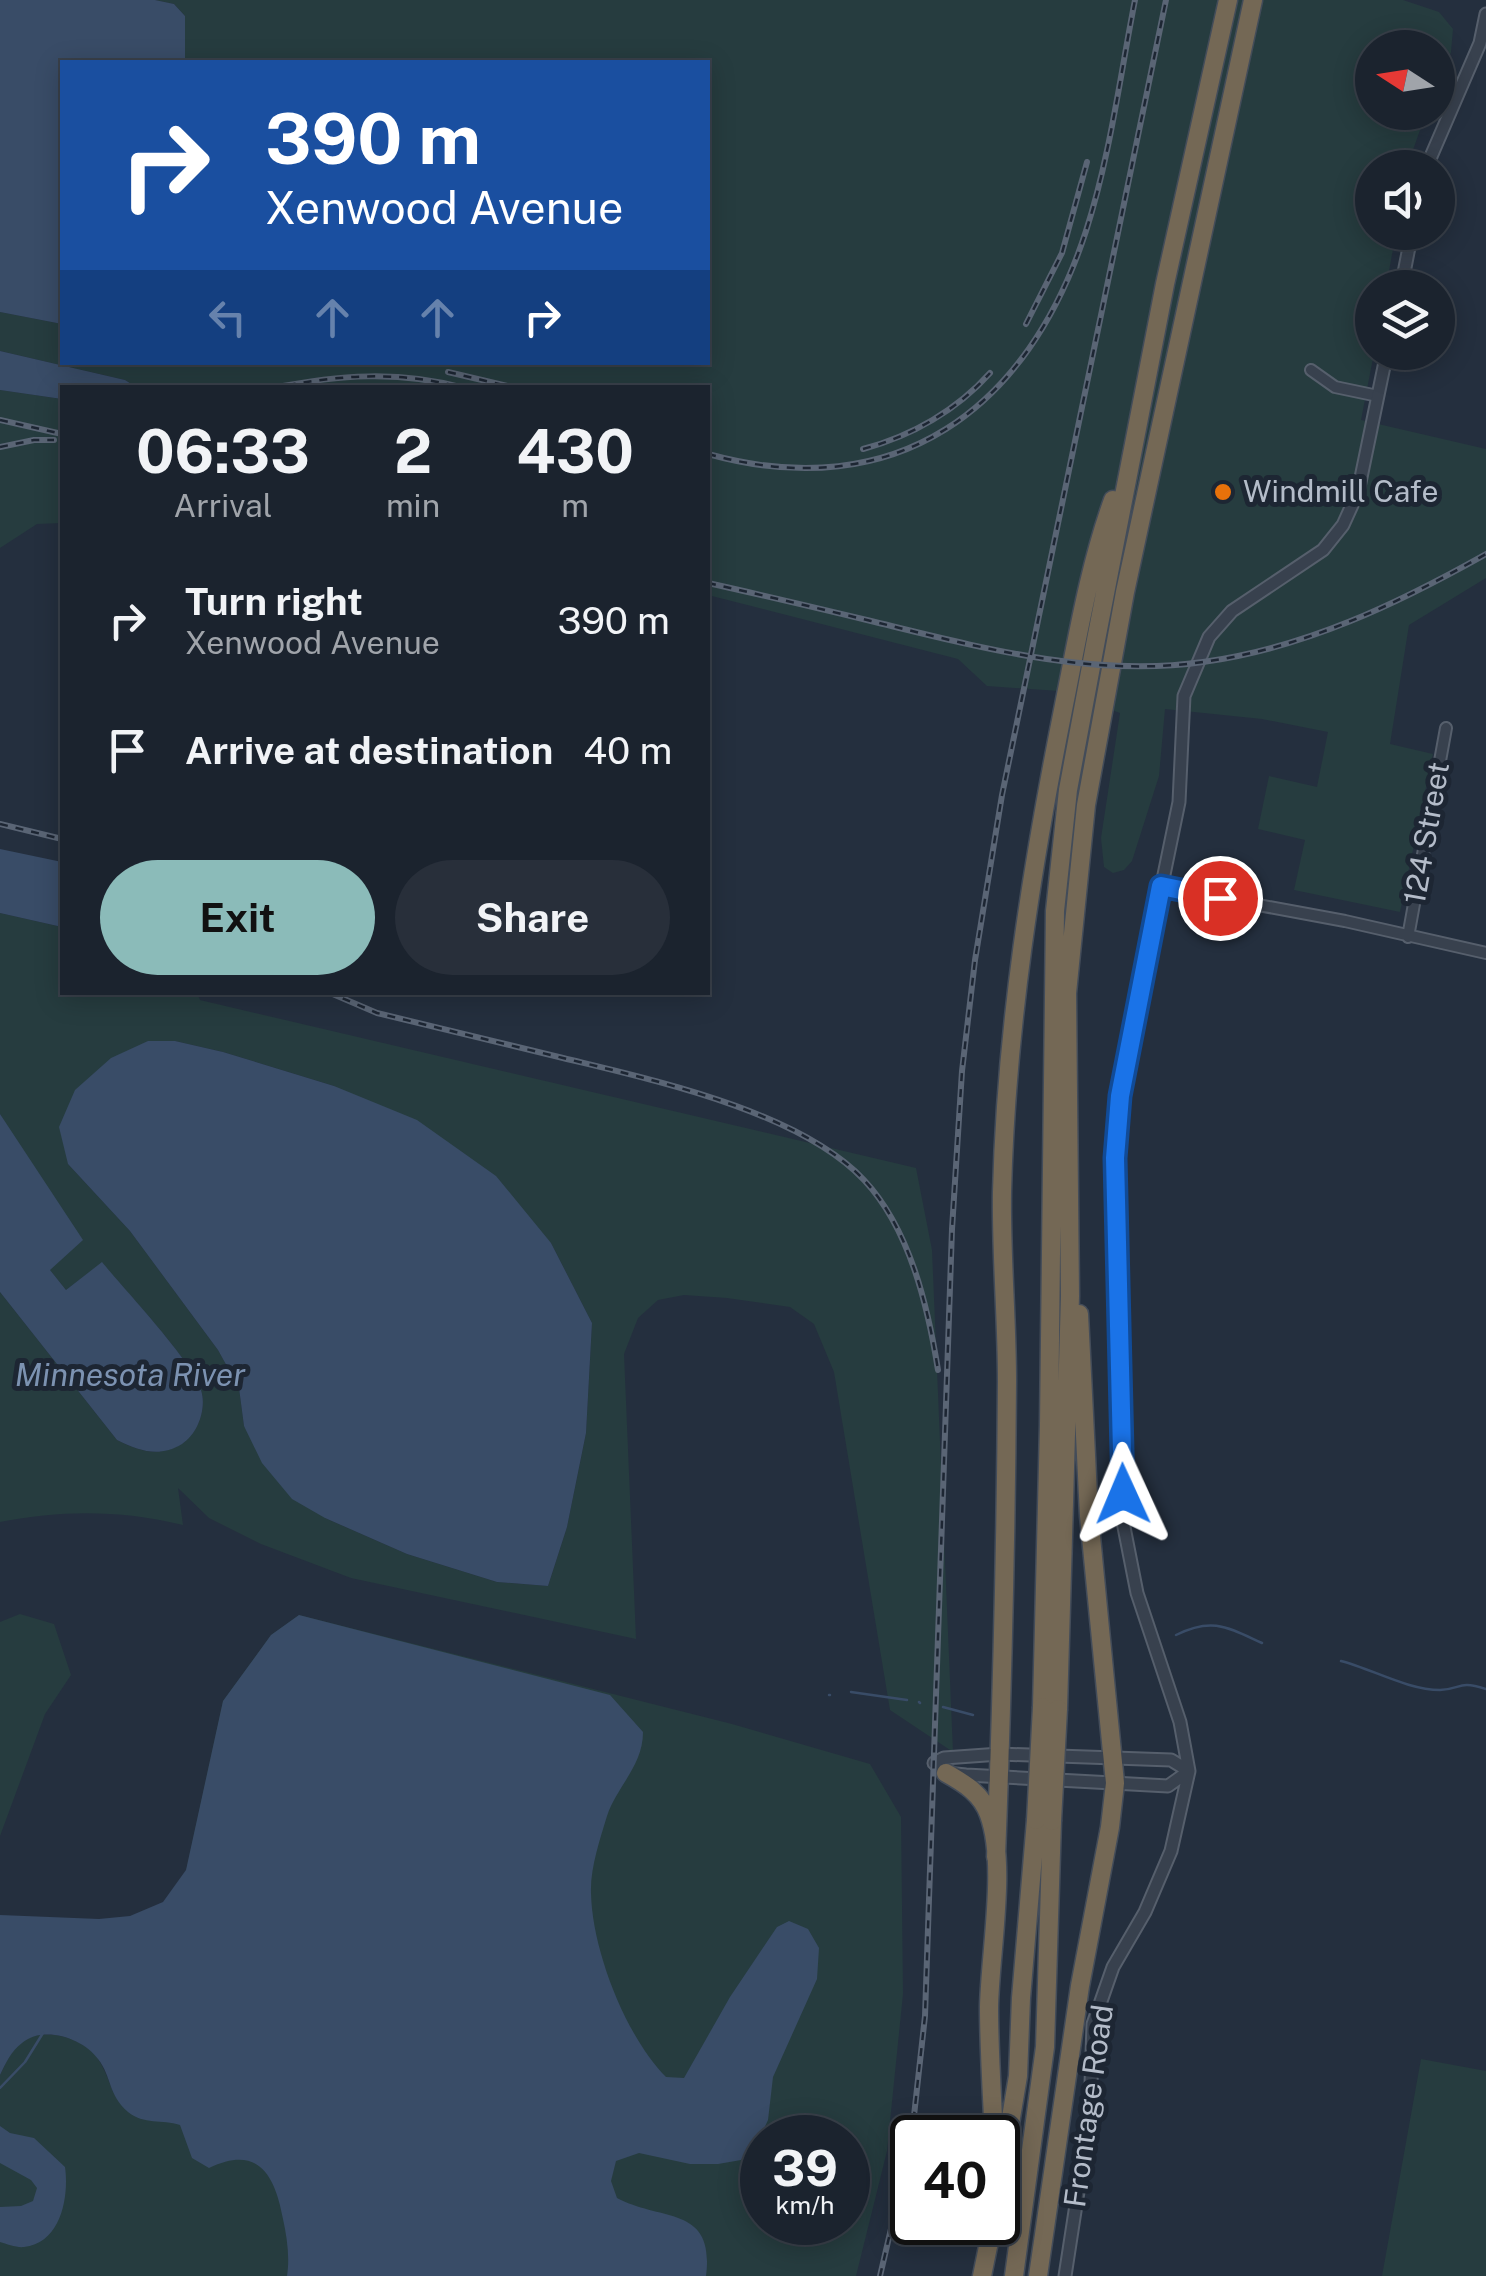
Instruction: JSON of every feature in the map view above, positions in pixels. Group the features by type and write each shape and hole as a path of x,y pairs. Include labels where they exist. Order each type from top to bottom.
{"highway":[{"path":"1050,1708 1054,911 1068,790 1134,443 1228,0"},
{"path":"1014,2276 1045,2047 1044,1821 1069,1236 1067,993 1086,805 1125,592 1253,0"},
{"path":"993,2115 990,2008 1000,1754 1007,1375 1002,1192 1019,974 1041,814 1086,585 1134,443"},
{"path":"1038,2276 1080,1986 1115,1783 1089,1516 1082,1339 1069,1236"},
{"path":"946,1773 966,1785 988,1811 996,1857"},
{"path":"1011,2115 1018,2076 1021,1998 1044,1821"},
{"path":"982,2276 988,2245"}],"street":[{"path":"1434,150 1480,43 1486,14"},
{"path":"1312,370 1335,387 1378,396"},
{"name":"Frontage Road","path":"1065,2276 1090,2114 1096,2014 1112,1968 1145,1912 1170,1852 1189,1772 1180,1722 1137,1593 1124,1522 1115,1158 1120,1096 1179,802 1184,696 1209,637 1232,611 1323,550 1343,525 1358,492 1384,370"},
{"name":"124 Street","path":"1408,937 1446,728"},
{"path":"1161,886 1486,953"},
{"path":"1000,1754 1114,1757 1171,1760 1189,1772 1168,1786 946,1773 934,1762 1000,1754"}],"green space":[{"path":"155,0 1403,0 1439,12 1453,30 1355,30 1355,130 1420,130 1413,150 1355,150 1355,250 1393,250 1389,270 1355,270 1355,370 1371,370 1361,420 1486,449 1486,578 1409,625 1390,744 1433,754 1400,912 1294,890 1305,840 1258,829 1269,776 1317,787 1328,732 1262,719 1165,709 1159,776 1132,861 1124,870 1113,873 1104,867 1101,838 1120,713 1059,691 987,686 958,659 710,596 710,385 133,385 60,365 710,365 710,60 185,60 185,16 174,4"},
{"path":"0,312 60,324 60,365 0,351"},
{"path":"0,390 60,399 60,523 37,524 0,548"},
{"path":"0,913 60,927 60,995 198,995 200,1000 916,1168 932,1250 953,1752 890,1710 834,1372 814,1324 790,1307 684,1295 658,1300 638,1318 624,1354 636,1639 351,1578 261,1544 209,1518 178,1488 183,1525 91,1513 0,1522 0,1292 117,1440 149,1451 173,1448 192,1434 203,1405 201,1390 186,1362 102,1263 66,1290 49,1269 11,1134 0,1114","holes":["148,1041 175,1041 334,1086 551,1243 592,1323 586,1433 567,1527 548,1586 497,1582 407,1554 325,1518 244,1426 239,1388 218,1350 130,1231 68,1164"]},
{"path":"20,1614 54,1624 71,1675 45,1714 0,1836 0,1622"},
{"path":"299,1615 732,1724 870,1764 901,1817 903,1994 887,2151 870,2220 870,2115 740,2115 740,2245 864,2245 856,2276 0,2276 0,2075 22,2042 42,2035 65,2037 94,2054 116,2097 133,2115 223,1701 271,1635"},
{"path":"1421,2059 1486,2071 1486,2276 1382,2276"}],"water":[{"path":"0,0 155,0 174,4 185,16 185,60 60,60 60,324 0,312"},
{"path":"0,351 133,385 60,385 60,399 0,390"},
{"path":"0,849 60,862 60,927 0,913"},
{"path":"148,1041 175,1041 223,1052 334,1086 417,1120 496,1176 551,1243 592,1323 586,1433 567,1527 548,1586 497,1582 407,1554 292,1499 262,1463 244,1426 239,1388 218,1350 130,1231 68,1164 59,1127 75,1090 111,1058"},
{"name":"Minnesota River","path":"0,1114 83,1240 50,1270 66,1290 102,1262 196,1378 203,1397 202,1412 193,1434 182,1444 165,1451 150,1451 117,1440 0,1292"},
{"path":"299,1615 610,1695 643,1732 639,1755 607,1816 591,1884 593,1916 605,1966 625,2016 666,2077 684,2078 730,1997 777,1927 789,1921 808,1929 819,1948 817,1979 773,2077 769,2115 740,2115 740,2160 690,2164 639,2153 616,2161 611,2181 617,2198 694,2226 707,2253 706,2276 287,2276 288,2248 280,2203 262,2168 241,2160 209,2168 192,2158 180,2125 140,2119 128,2112 117,2099 98,2059 83,2045 62,2036 41,2035 22,2043 0,2075 0,1915 99,1919 130,1916 163,1902 186,1870 223,1701 271,1635"},
{"path":"0,2126 10,2133 34,2138 65,2167 66,2191 60,2216 47,2237 37,2244 24,2247 0,2242 0,2207 33,2201 37,2188 31,2180 0,2163"}],"waterway":[{"path":"1176,1635 1210,1625 1262,1643"},
{"path":"1341,1661 1428,1689 1465,1685 1486,1689"},
{"path":"851,1692 907,1700"},
{"path":"943,1707 973,1715"},
{"path":"0,2088 25,2062 43,2033"}],"railway":[{"path":"710,454 776,467 838,466 895,453 946,429 990,394 1029,349 1061,294 1086,231 1108,145 1135,0"},
{"path":"880,2276 911,2143 925,2016 952,1229 962,1071 975,960 1002,795 1166,0"},
{"path":"1026,324 1062,253 1087,162"},
{"path":"448,372 503,385"},
{"path":"863,449 932,420 963,399 990,373"},
{"path":"290,385 368,376 452,385"},
{"path":"0,420 60,434"},
{"path":"0,447 54,440"},
{"path":"710,583 1036,657 1077,663 1161,666 1241,655 1314,635 1419,590 1486,554"},
{"path":"0,824 60,839"},
{"path":"335,995 377,1013 723,1101 802,1135 836,1156 880,1200 905,1245 929,1321 938,1370"}],"place":[{"name":"Windmill Cafe","path":"1223,492"}],"route":[{"path":"1123,1494 1115,1158 1120,1096 1161,886 1220,898"}]}
